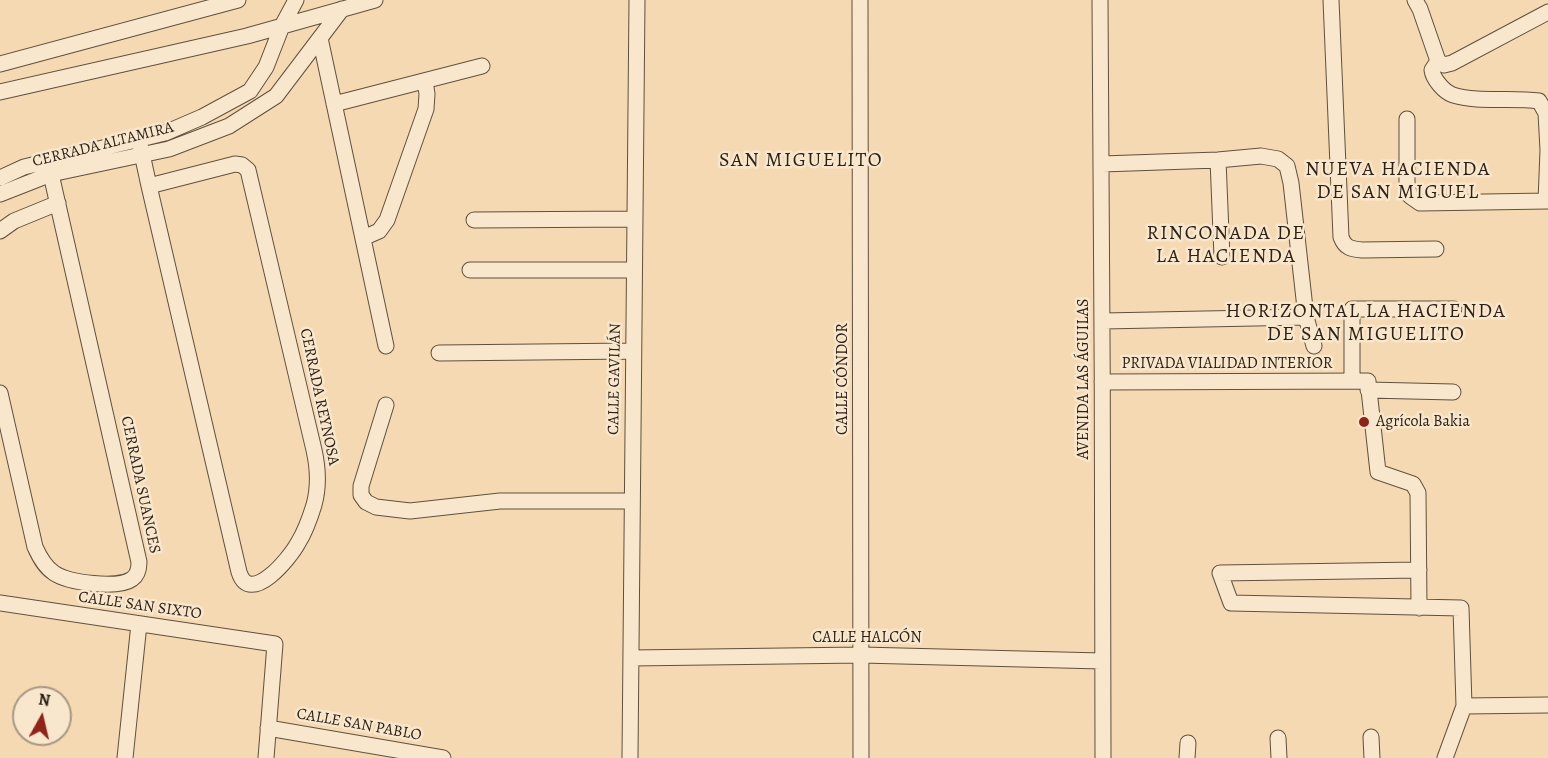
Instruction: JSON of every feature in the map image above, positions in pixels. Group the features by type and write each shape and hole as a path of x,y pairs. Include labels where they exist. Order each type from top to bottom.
{"street":[{"path":"0,64 238,0"},
{"name":"CERRADA ALTAMIRA","path":"140,147 250,91 266,68 282,26 296,0"},
{"path":"0,92 247,36 375,0"},
{"name":"CALLE GAVILÁN","path":"630,758 637,0"},
{"name":"CALLE CÓNDOR","path":"860,0 861,758"},
{"name":"AVENIDA LAS ÁGUILAS","path":"1100,0 1103,758"},
{"path":"1331,0 1343,244 1352,250 1436,249"},
{"path":"1415,0 1445,62"},
{"name":"CERRADA ALTAMIRA","path":"0,178 24,167 50,167 140,147 169,148 229,126 276,96 342,9"},
{"path":"1407,119 1407,186 1410,196 1420,203 1547,201 1546,112 1539,101 1470,98 1450,94 1433,77 1432,70 1548,12"},
{"path":"320,38 386,346"},
{"path":"334,104 482,66"},
{"path":"363,238 379,231 387,220 426,109 428,94 425,81"},
{"name":"CERRADA REYNOSA","path":"140,147 149,186 239,572 245,582 260,583 281,567 297,545 314,506 318,475 248,170 242,165 235,164 149,186"},
{"path":"1102,164 1218,160 1261,156 1278,159 1287,166 1291,183 1306,317 1314,346"},
{"path":"1218,160 1222,257"},
{"name":"CERRADA ALTAMIRA","path":"0,194 50,167"},
{"name":"CERRADA SUANCES","path":"0,393 35,547 44,564 61,577 77,582 100,584 131,580 138,572 139,562 50,167"},
{"path":"0,231 14,221 58,203"},
{"path":"474,220 634,219"},
{"path":"470,270 634,270"},
{"name":"PRIVADA VIALIDAD INTERIOR","path":"1352,381 1352,309 1454,309"},
{"path":"1103,321 1306,317"},
{"path":"439,353 633,351"},
{"name":"PRIVADA VIALIDAD INTERIOR","path":"1102,382 1368,381 1368,390 1453,392"},
{"path":"1368,390 1378,472 1413,484 1419,493 1419,608"},
{"path":"386,405 361,486 361,495 366,502 376,507 410,511 500,501 632,501"},
{"path":"1419,570 1220,573 1231,603 1461,608 1464,706 1445,758"},
{"name":"CALLE SAN SIXTO","path":"0,603 275,644 268,728"},
{"path":"125,758 139,624"},
{"name":"CALLE HALCÓN","path":"631,658 861,655 1102,661"},
{"path":"1464,706 1548,705"},
{"path":"266,758 268,728"},
{"name":"CALLE SAN PABLO","path":"268,728 443,758"},
{"path":"1371,737 1372,758"},
{"path":"1278,738 1279,758"}],"place":[{"name":"Agrícola Bakia","path":"1364,422"}],"district":[{"name":"SAN MIGUELITO","path":"801,161"},
{"name":"NUEVA HACIENDA DE SAN MIGUEL","path":"1398,182"},
{"name":"RINCONADA DE LA HACIENDA","path":"1226,246"},
{"name":"HORIZONTAL LA HACIENDA DE SAN MIGUELITO","path":"1366,324"}]}
